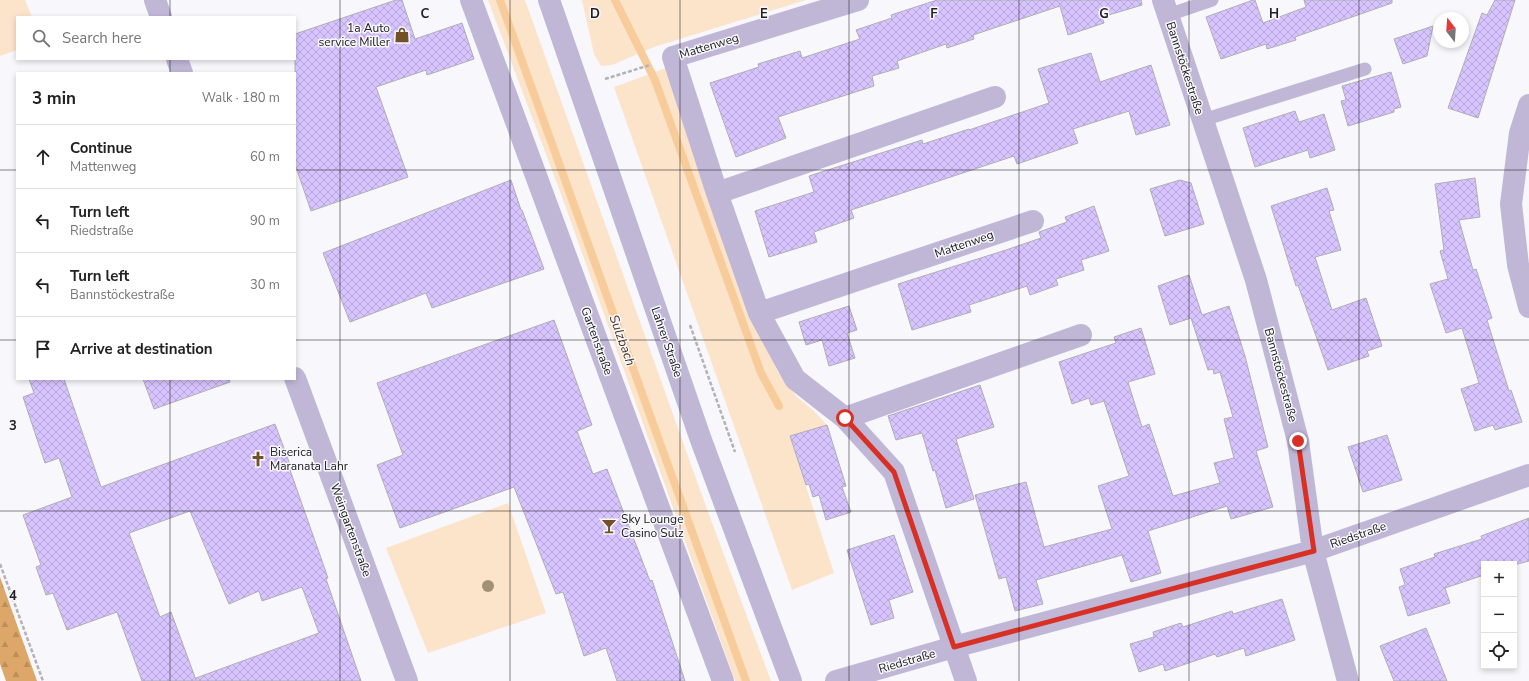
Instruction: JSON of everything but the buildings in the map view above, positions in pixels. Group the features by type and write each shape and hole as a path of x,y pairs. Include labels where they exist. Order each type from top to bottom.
{"street":[{"path":"155,0 161,16"},
{"name":"Gartenstraße","path":"471,0 723,681"},
{"name":"Lahrer Straße","path":"549,0 701,440 791,681"},
{"name":"Mattenweg","path":"858,0 673,57 717,193 759,313 795,379 845,418 894,472 966,681"},
{"name":"Bannstöckestraße","path":"1166,7 1256,280 1298,441 1314,551 1348,681"},
{"path":"177,60 182,72"},
{"path":"717,193 995,97"},
{"path":"1529,105 1520,133 1511,204 1518,265 1529,307"},
{"name":"Mattenweg","path":"759,313 1033,221"},
{"path":"845,418 1081,336"},
{"name":"Weingartenstraße","path":"296,380 407,681"},
{"name":"Riedstraße","path":"836,681 954,647 1314,551 1529,474"}],"lane":[{"name":"Bannstöckestraße","path":"1166,7 1212,0"},
{"name":"Bannstöckestraße","path":"1203,120 1366,69"}],"path":[{"path":"605,79 651,65"},
{"path":"0,564 43,681"}],"shaded area":[{"path":"0,0 25,0 32,16 16,16 16,50 0,56"},
{"path":"488,0 525,0 704,501 771,681 735,681 561,194"},
{"path":"582,0 806,0 654,47 612,65 601,66 594,54"},
{"path":"666,68 738,277 778,372 796,396 814,411 827,425 790,437 834,573 792,590 614,87"},
{"path":"508,503 546,613 428,653 386,548"}],"green space":[{"path":"0,577 37,681 6,681 0,664"}],"waterway":[{"name":"Sulzbach","path":"500,0 746,681"},
{"path":"615,0 655,80 761,373 779,406"}],"place":[{"name":"1a Auto service Miller","path":"402,35"},
{"name":"Biserica Maranata Lahr","path":"258,459"},
{"name":"Sky Lounge Casino Sulz","path":"609,526"}],"route":[{"path":"845,418 894,472 954,647 1314,551 1298,441"}]}
